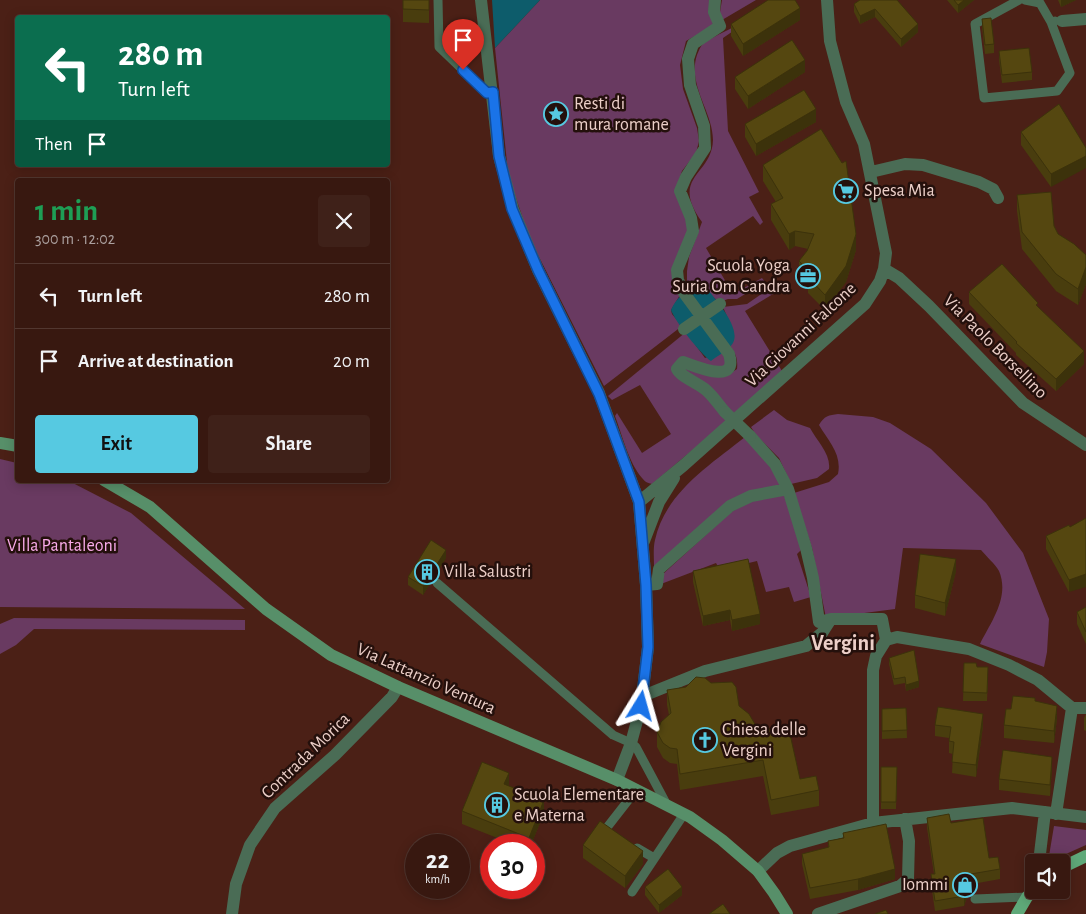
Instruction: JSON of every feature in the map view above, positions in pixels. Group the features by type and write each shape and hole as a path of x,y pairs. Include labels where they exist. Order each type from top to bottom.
{"main road":[{"path":"0,443 15,446"},
{"name":"Via Lattanzio Ventura","path":"109,483 150,507 266,609 331,655 398,687 637,789 684,814 722,840 758,871 787,914"},
{"path":"1070,864 1086,856"},
{"path":"1017,914 1027,899"}],"street":[{"path":"482,0 499,156 512,209 538,270 599,394 639,502 646,585 648,647 643,696 632,743 617,780"},
{"path":"643,696 705,671 806,646 822,633 825,620 788,489 775,464 707,391 679,373 677,369 683,362 710,372 722,372 730,364 729,354 684,292 678,280 677,270 693,231 691,218 680,191 705,148 704,126 690,86 688,59 693,44 720,26 714,12 715,0"},
{"name":"Via Giovanni Falcone","path":"639,502 684,465 865,304 880,281 884,270 886,253 871,172 864,144 846,102 830,41 827,0"},
{"path":"1057,21 1086,19"},
{"path":"871,172 905,164 923,165 979,182 993,189 998,198"},
{"name":"Via Paolo Borsellino","path":"884,270 898,278 929,306 1023,403 1086,445"},
{"path":"684,329 720,304"},
{"name":"Via Giovanni Falcone","path":"643,543 659,502 684,465"},
{"path":"646,585 657,584 659,568 730,506 751,496 788,489"},
{"path":"825,620 882,618 886,640 876,656 873,670 873,823"},
{"path":"886,640 897,637 968,649 1009,665 1038,680 1072,708 1086,708"},
{"name":"Contrada Morica","path":"232,914 236,884 250,845 276,808 335,755 392,697 398,687"},
{"path":"1040,854 1072,708"},
{"path":"758,871 777,853 790,846 873,823 1012,808 1086,816"},
{"path":"818,914 900,886 908,879 908,841 905,819"}],"lane":[{"path":"438,0 439,47 487,93 493,92"},
{"path":"1019,0 975,24 984,98 1057,91 1070,73 1057,21 1040,3 1025,0"},
{"path":"437,582 613,734 632,743 668,806"},
{"path":"618,838 605,830 637,789"},
{"path":"632,892 684,814"},
{"path":"637,848 654,858"},
{"path":"975,899 1025,894"}],"green space":[{"path":"540,0 712,0 713,26 686,41 680,65 683,89 697,128 699,141 696,153 682,171 678,183 688,225 680,295 671,310 682,326 604,386 531,241 508,172 495,48"},
{"path":"722,0 756,0 722,20 720,12"},
{"path":"742,23 742,25 723,38 728,131 759,192 749,197 763,222 760,225 753,216 706,248 733,294 762,278 765,282 737,299 719,302 706,291 687,290 689,257 702,222 693,207 690,195 691,185 711,152 713,140 709,119 695,77 695,66 697,55 705,42"},
{"path":"770,288 773,294 745,311 782,371 733,415 681,370 683,366 731,373 737,369 736,357 730,346 734,333 723,307 747,304"},
{"path":"686,332 705,358 722,352 728,359 723,368 677,361 727,421 652,484 643,479 633,465 615,416 617,413 642,453 671,434 640,385 612,400 608,396"},
{"path":"774,410 787,420 810,428 826,453 829,469 817,478 791,484 779,458 756,435 751,427"},
{"path":"838,414 873,417 890,423 931,449 986,503 1023,553 1049,619 1044,667 980,644 998,609 1002,590 999,571 981,550 903,548 895,609 826,618 812,548 794,493 829,482 838,474 839,467 836,454 819,425 827,416"},
{"path":"745,437 772,465 783,488 751,492 654,567 655,540 660,523 668,508 691,481"},
{"name":"Villa Pantaleoni","path":"0,459 15,463 15,483 73,483 131,513 245,609 0,607"},
{"path":"784,495 803,548 797,554 811,597 794,602 789,587 766,592 757,561 720,570 716,563 661,584 663,574 731,512 753,500"},
{"path":"14,618 245,620 245,630 34,629 16,645 0,654 0,624"},
{"path":"1054,826 1086,830 1086,845 1066,854 1049,854"}],"water":[{"path":"492,0 540,0 495,48"},
{"path":"695,284 702,292 708,290 727,315 734,330 735,337 731,346 711,361 689,337 671,310 678,299"}],"building":[{"path":"403,0 429,0 429,10 403,9"},
{"path":"768,0 795,0 800,8 743,44 731,24"},
{"path":"860,0 897,0 918,24 901,39 875,9 860,16 854,4"},
{"path":"954,0 964,0 958,5"},
{"path":"991,18 994,44 985,45 982,19"},
{"path":"792,40 805,60 748,96 735,77"},
{"path":"1029,48 1032,72 1002,75 999,51"},
{"path":"804,90 816,109 756,144 745,124"},
{"path":"1059,104 1086,148 1086,156 1051,174 1021,132"},
{"path":"821,129 842,163 846,161 856,234 846,266 825,295 808,277 811,273 799,261 807,251 814,234 795,231 789,234 771,204 783,198 763,165"},
{"path":"1051,192 1054,226 1058,234 1074,244 1086,255 1086,267 1078,289 1056,274 1022,232 1017,195"},
{"path":"1002,264 1038,303 1036,305 1084,351 1056,379 1016,343 969,292"},
{"path":"1086,518 1086,574 1069,580 1046,536 1069,525 1070,527"},
{"name":"Villa Salustri","path":"431,540 446,550 423,586 408,577"},
{"path":"920,554 956,559 945,603 915,595"},
{"path":"748,559 760,614 732,620 730,610 703,616 693,571"},
{"path":"1086,607 1086,632 1077,612"},
{"path":"914,650 919,681 906,685 905,677 894,679 889,658"},
{"path":"964,663 976,663 977,667 988,667 987,693 963,692"},
{"path":"696,677 705,678 711,683 732,682 736,687 739,706 749,714 759,731 788,725 800,779 816,776 819,790 771,800 763,760 680,774 677,749 670,748 663,743 657,732 661,722 671,713 667,690 686,687"},
{"path":"1013,696 1035,698 1035,701 1057,706 1054,731 1004,725 1006,709 1011,709"},
{"path":"938,707 983,714 976,765 952,762 954,742 949,741 951,727 935,725"},
{"path":"906,708 907,730 882,731 882,709"},
{"path":"1003,750 1052,757 1050,785 999,779"},
{"name":"Scuola Elementare e Materna","path":"482,762 509,773 504,784 544,800 531,834 519,834 462,811"},
{"path":"881,767 897,767 896,802 881,802"},
{"path":"949,814 951,823 983,818 989,858 998,857 1000,869 965,875 967,887 964,896 935,901 931,874 935,874 927,818"},
{"path":"600,821 643,851 625,876 583,845"},
{"path":"886,824 895,869 858,879 810,888 802,854 829,847 828,841 844,838 843,833"},
{"path":"668,869 682,887 659,905 645,887"},
{"path":"723,904 730,914 709,914"},
{"path":"886,910 888,914 875,914"}],"place":[{"name":"Resti di mura romane","path":"556,114"},
{"name":"Spesa Mia","path":"846,191"},
{"name":"Scuola Yoga Suria Om Candra","path":"808,276"},
{"name":"Villa Salustri","path":"427,572"},
{"name":"Chiesa delle Vergini","path":"705,740"},
{"name":"Scuola Elementare e Materna","path":"497,805"},
{"name":"Iommi","path":"965,885"}],"district":[{"name":"Vergini","path":"843,643"}],"route":[{"path":"463,70 487,93 493,92 499,156 512,209 538,270 606,410 639,502 646,585 648,647 641,706"}]}
